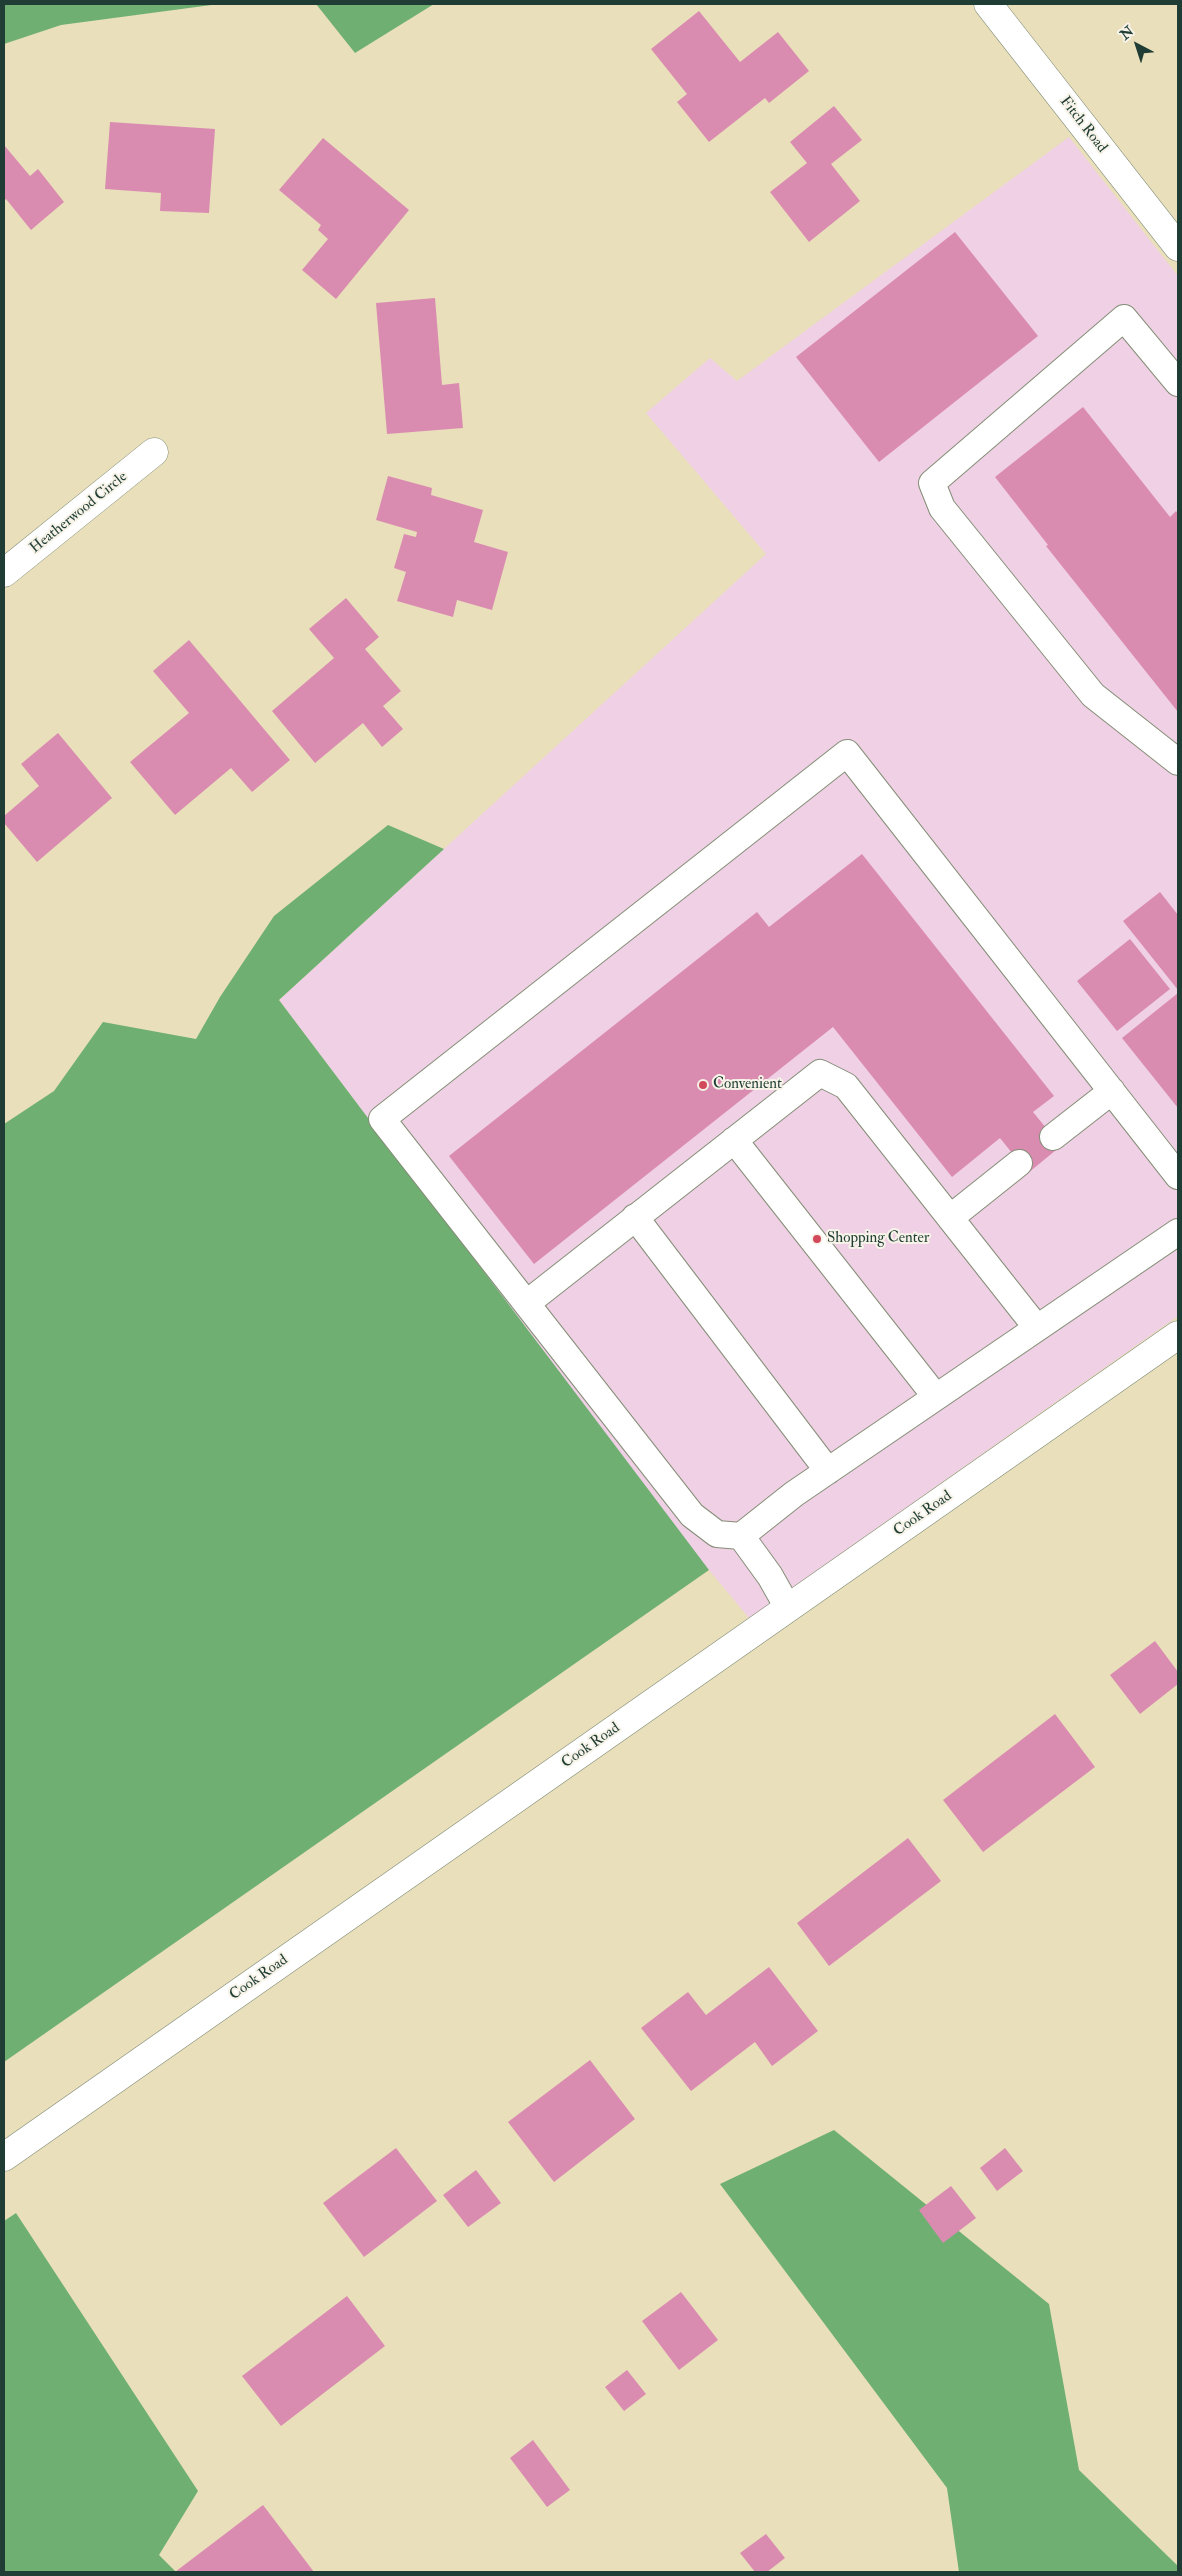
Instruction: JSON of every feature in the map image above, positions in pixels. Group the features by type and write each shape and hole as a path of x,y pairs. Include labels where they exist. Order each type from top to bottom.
{"street":[{"name":"Fitch Road","path":"988,4 1178,247"},
{"name":"Heatherwood Circle","path":"4,573 154,452"},
{"name":"Cook Road","path":"4,2157 1178,1335"}],"lane":[{"path":"1178,383 1124,318 932,483 942,508 1093,695 1178,762"},
{"path":"1178,1176 847,753 382,1119 692,1515 717,1534 740,1536 794,1494 1178,1232"},
{"path":"527,1303 820,1073 846,1086 1037,1328"},
{"path":"1053,1137 1112,1091"},
{"path":"734,1140 936,1397"},
{"path":"950,1218 1019,1163"},
{"path":"635,1217 828,1471"},
{"path":"740,1536 770,1576 788,1608"}],"shaded area":[{"path":"1069,137 1178,276 1178,1316 749,1618 689,1546 279,1000 766,554 646,413 710,358 737,381"}],"green space":[{"path":"4,4 219,4 61,25 4,44"},
{"path":"316,4 434,4 355,53"},
{"path":"388,825 444,849 279,1000 709,1570 4,2062 4,1124 54,1091 103,1022 196,1039 220,997 274,916"},
{"path":"834,2130 1049,2304 1079,2470 1178,2566 1178,2572 959,2572 947,2488 720,2184"},
{"path":"16,2213 198,2491 159,2555 176,2572 4,2572 4,2221"}],"building":[{"path":"699,11 740,62 778,32 809,71 769,103 765,98 709,142 677,102 687,94 651,49"},
{"path":"834,106 862,140 831,164 860,201 809,242 770,192 807,163 790,142"},
{"path":"110,122 215,129 209,213 160,211 161,193 105,189"},
{"path":"323,138 409,210 336,299 302,270 328,239 318,230 321,225 279,190"},
{"path":"4,145 30,176 38,169 64,202 31,230 6,199 4,201"},
{"path":"955,232 1038,336 879,462 796,357"},
{"path":"435,298 442,385 459,383 463,428 387,434 376,303"},
{"path":"1083,407 1170,517 1176,511 1178,514 1178,712 1046,546 1048,545 995,477"},
{"path":"388,476 432,488 431,495 483,510 474,542 508,552 492,610 457,600 453,617 397,601 406,572 394,568 404,534 416,537 417,532 376,520"},
{"path":"346,598 379,637 365,649 401,691 383,706 403,729 382,747 363,723 315,763 272,711 334,658 309,629"},
{"path":"189,640 290,760 252,792 231,768 175,815 130,762 189,713 153,671"},
{"path":"58,733 112,798 37,862 4,823 4,816 39,786 21,764"},
{"path":"862,854 1054,1096 1033,1112 1061,1146 1028,1173 1000,1138 952,1177 833,1027 534,1264 449,1156 757,912 769,927"},
{"path":"1160,892 1178,915 1178,990 1123,921"},
{"path":"1130,939 1170,989 1117,1031 1077,981"},
{"path":"1178,993 1178,1108 1122,1038"},
{"path":"1155,1641 1178,1672 1178,1684 1140,1714 1110,1675"},
{"path":"1055,1714 1095,1767 983,1852 943,1800"},
{"path":"908,1838 941,1881 829,1966 797,1923"},
{"path":"769,1967 818,2031 772,2066 755,2042 691,2091 641,2028 688,1992 706,2015"},
{"path":"590,2060 635,2119 554,2182 508,2122"},
{"path":"396,2148 437,2201 364,2257 323,2203"},
{"path":"1005,2148 1023,2171 997,2191 980,2168"},
{"path":"476,2170 501,2203 468,2227 443,2195"},
{"path":"951,2186 976,2218 943,2243 919,2210"},
{"path":"681,2292 718,2340 679,2370 642,2321"},
{"path":"347,2296 385,2346 281,2426 242,2376"},
{"path":"627,2370 646,2394 624,2411 605,2387"},
{"path":"533,2440 570,2490 547,2507 510,2458"},
{"path":"263,2505 314,2572 175,2572"},
{"path":"766,2534 785,2558 767,2572 755,2572 740,2553"}],"place":[{"name":"Convenient","path":"703,1085"},
{"name":"Shopping Center","path":"817,1239"}]}
